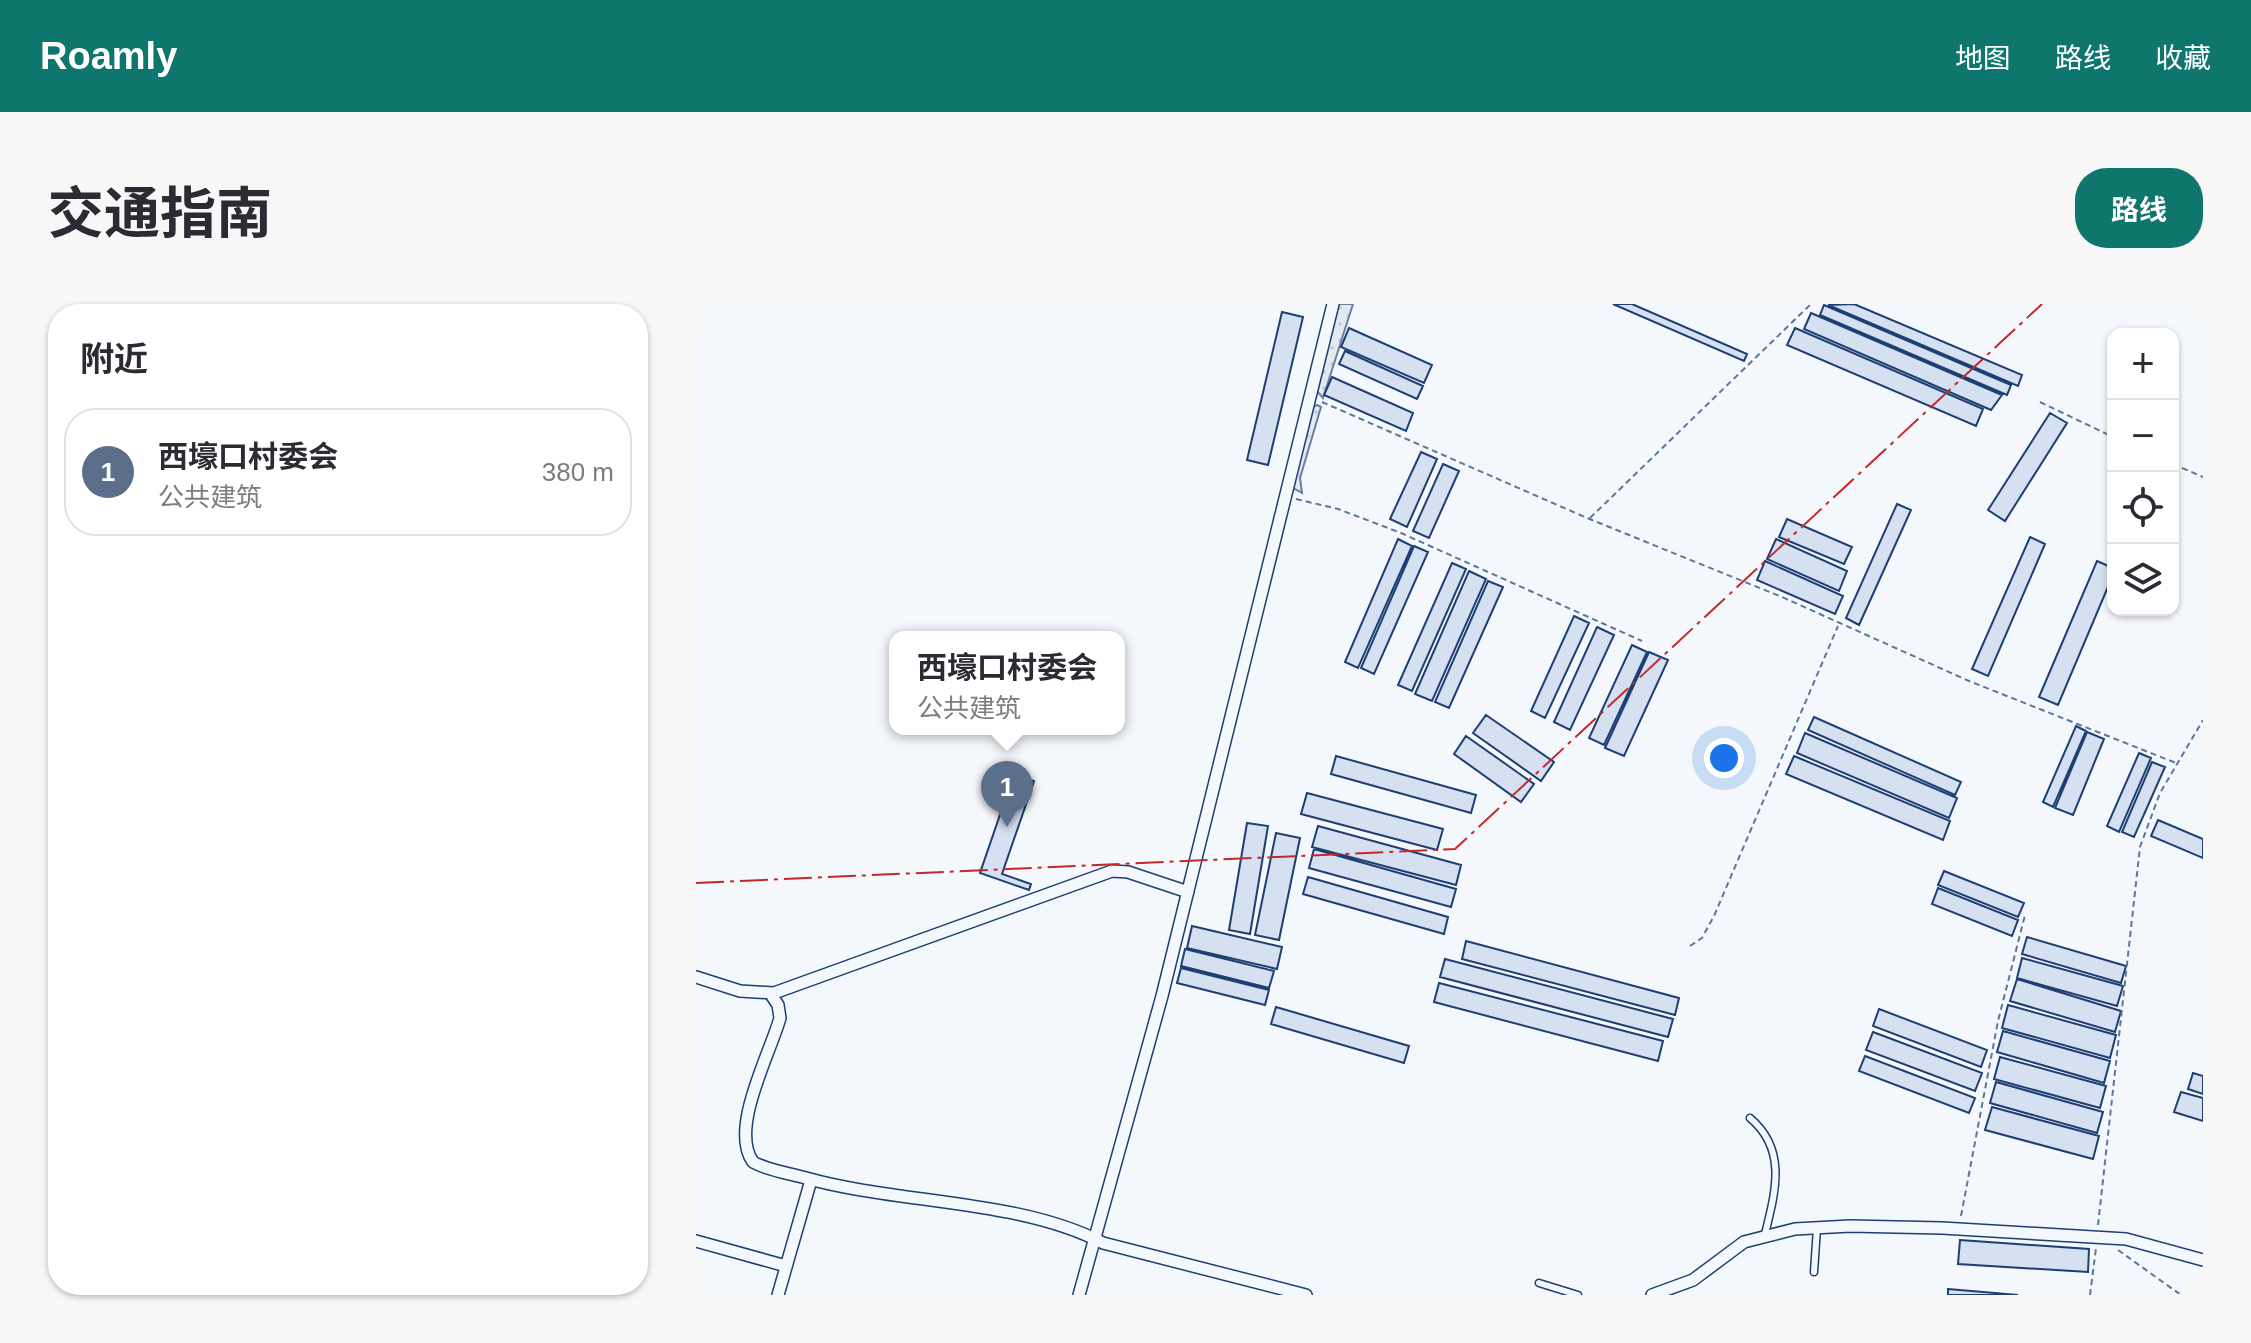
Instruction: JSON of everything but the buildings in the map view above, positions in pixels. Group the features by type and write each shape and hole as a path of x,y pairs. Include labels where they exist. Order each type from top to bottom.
{"street":[{"path":"1079,1295 1188,892 1333,304"},
{"path":"696,977 740,991 770,993 1103,873 1128,872 1188,892"},
{"path":"770,993 780,1018 747,1116 744,1134 748,1155 758,1165 811,1180 997,1212 1082,1232 1095,1239 1306,1295"},
{"path":"778,1295 811,1180"},
{"path":"1652,1295 1693,1280 1731,1249 1765,1234 1817,1228 1959,1229 2112,1238 2203,1260"},
{"path":"696,1241 786,1266"}],"lane":[{"path":"1750,1118 1777,1166 1778,1180 1765,1234"},
{"path":"1814,1272 1817,1228"},
{"path":"1539,1283 1578,1295"}],"path":[{"path":"1589,519 1811,304"},
{"path":"1310,397 1589,519 1782,597 1838,625 2176,763"},
{"path":"2040,402 2107,434"},
{"path":"2179,467 2203,477"},
{"path":"1286,498 1326,505 1401,533 1642,641"},
{"path":"1690,946 1702,938 1714,916 1838,625"},
{"path":"2090,1295 2140,847 2176,763 2203,720"},
{"path":"1959,1229 2000,1011 2025,915"},
{"path":"2112,1238 2134,1264 2181,1295"}],"shaded area":[{"path":"1337,304 1353,304 1323,398 1316,390"},
{"path":"1317,405 1321,407 1300,478 1302,493 1293,488 1312,408"}],"power":[{"path":"696,883 1455,849 2042,304"}],"place":[{"name":"西壕口村委会","path":"1007,827"}]}
